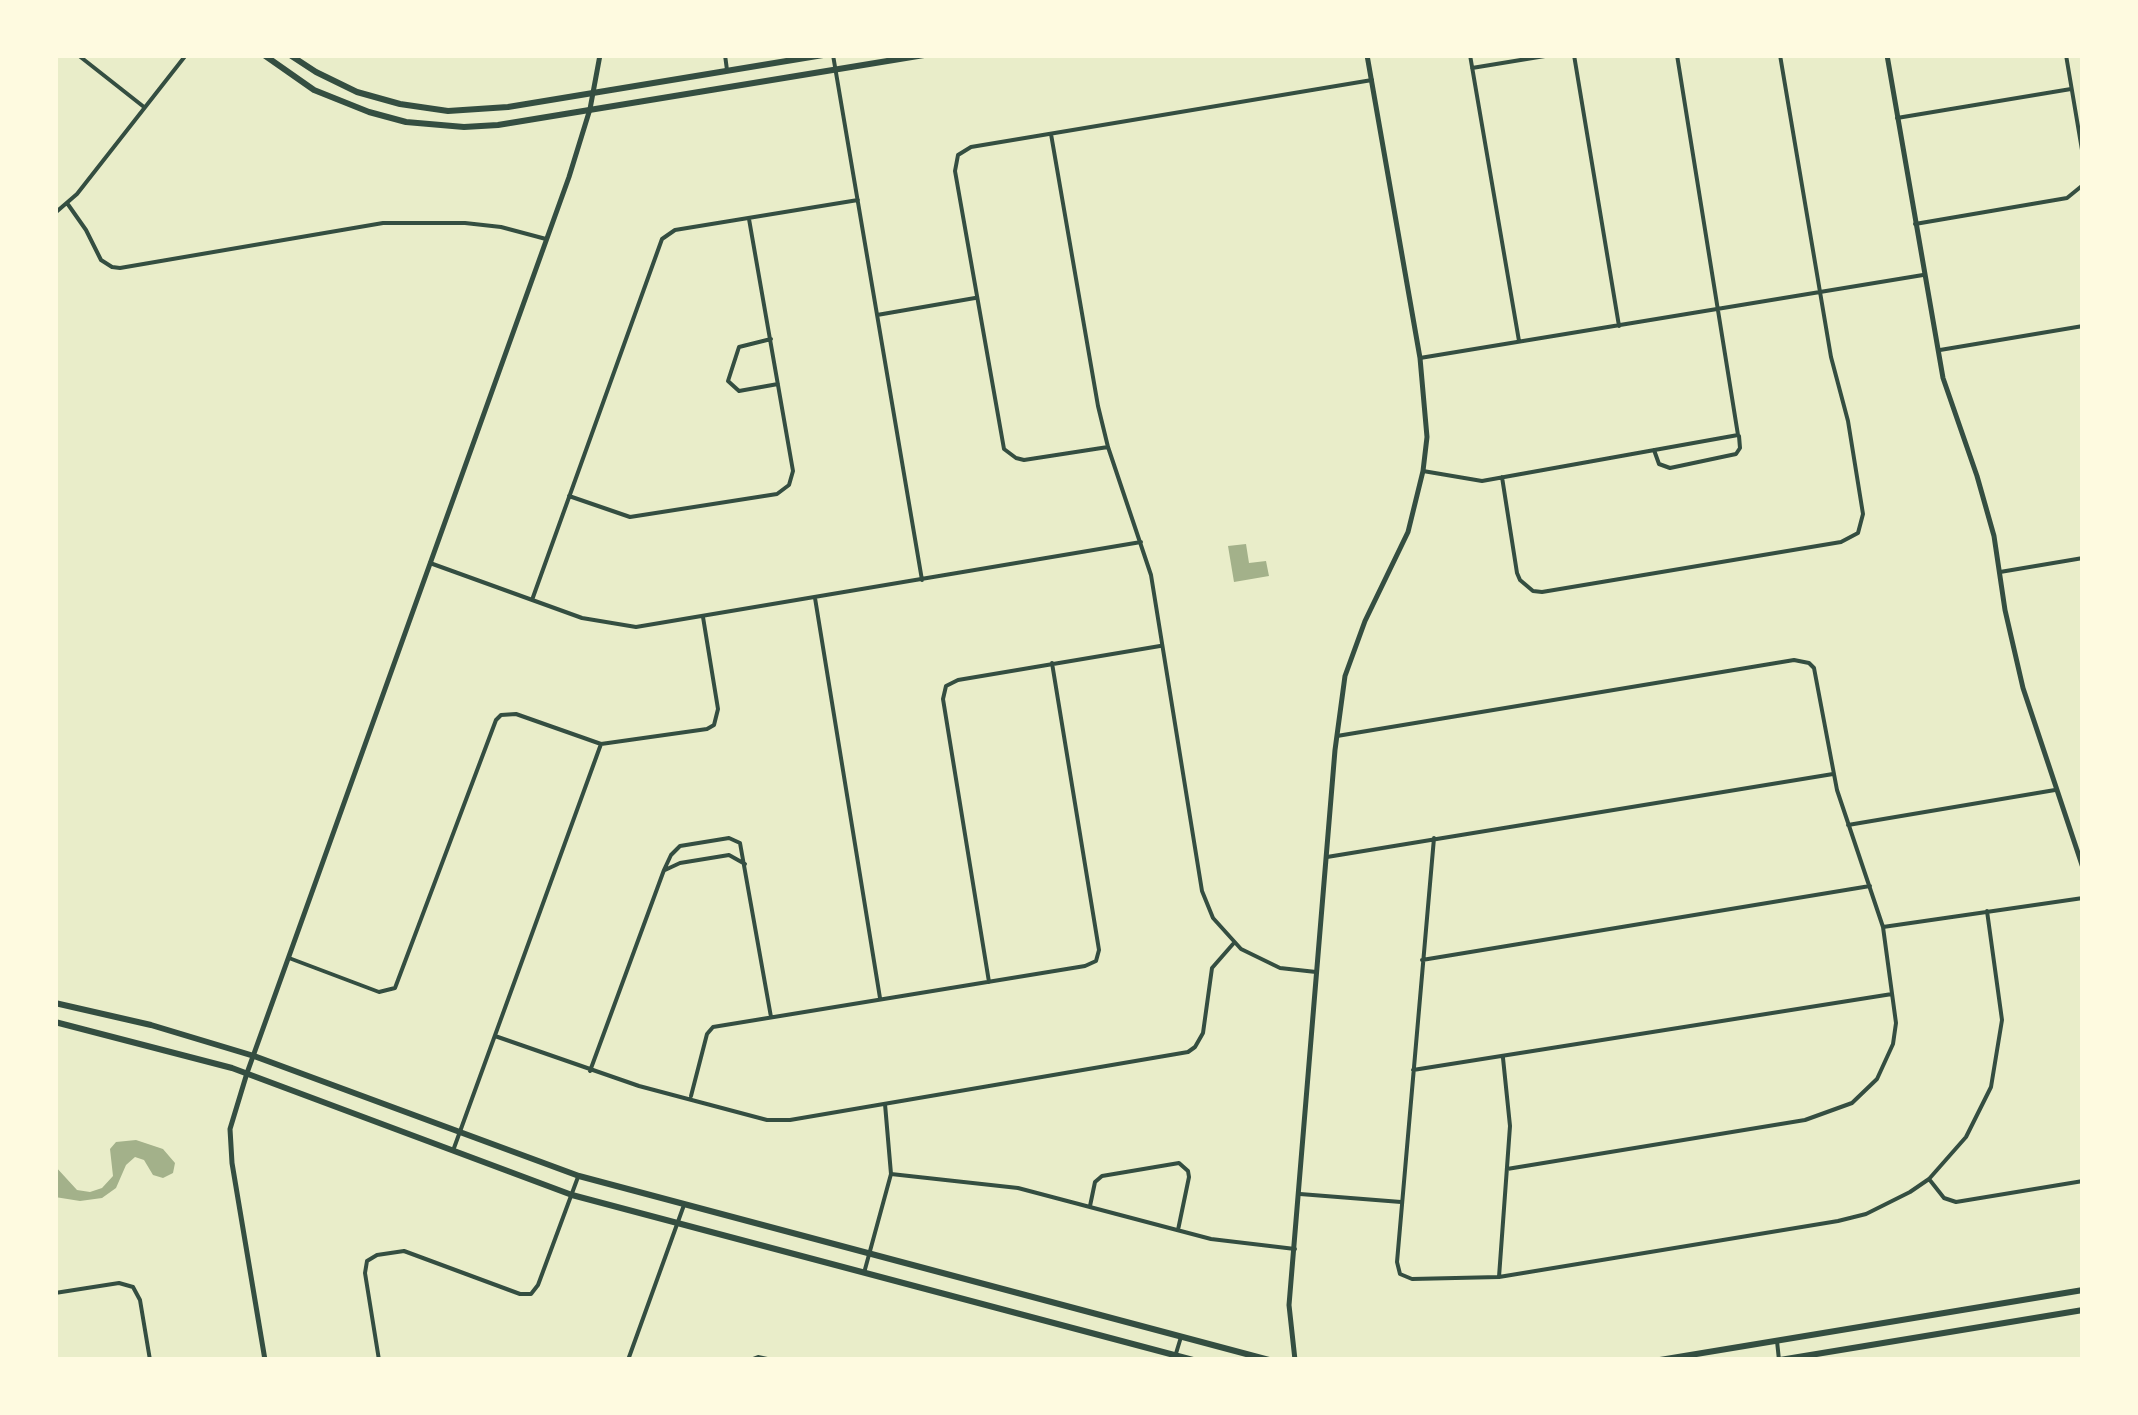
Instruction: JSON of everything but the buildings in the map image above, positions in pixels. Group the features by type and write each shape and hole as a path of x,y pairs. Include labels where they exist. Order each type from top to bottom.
{"main road":[{"path":"264,55 314,90 369,112 406,122 481,126 924,55"},
{"path":"290,55 357,92 427,109 508,107 823,55"},
{"path":"55,1003 151,1024 254,1056 578,1176 1269,1360"},
{"path":"55,1022 247,1073 572,1195 1193,1360"},
{"path":"1660,1360 2083,1290"},
{"path":"1780,1360 2083,1310"}],"street":[{"path":"78,55 144,108"},
{"path":"55,213 67,204 186,55"},
{"path":"265,1360 230,1130 247,1073 546,239 590,109 600,55"},
{"path":"725,55 727,70"},
{"path":"833,55 922,580"},
{"path":"1295,1360 1289,1305 1337,736 1350,661 1408,532 1424,470 1427,415 1420,358 1367,55"},
{"path":"1470,55 1519,342"},
{"path":"1472,68 1551,55"},
{"path":"1574,55 1618,326"},
{"path":"1654,450 1658,464 1670,468 1736,454 1740,448 1677,55"},
{"path":"1502,477 1517,573 1533,591 1851,539 1858,533 1863,514 1848,421 1834,374 1780,55"},
{"path":"1886,55 1936,350 1950,406 1984,499 2017,665 2083,868"},
{"path":"2066,55 2083,156"},
{"path":"1108,448 1024,460 1004,448 955,171 958,155 971,147 1372,80"},
{"path":"1897,118 2071,89"},
{"path":"1052,134 1098,406 1155,593 1160,646 1202,891 1213,918 1233,944 1262,962 1317,972"},
{"path":"1915,224 2067,198 2083,186"},
{"path":"532,600 662,238 675,230 858,200"},
{"path":"67,204 86,230 100,260 112,267 383,224 465,223 546,239"},
{"path":"569,496 630,517 777,494 789,485 793,471 750,219"},
{"path":"1420,358 1922,275"},
{"path":"877,315 975,298"},
{"path":"1936,350 2083,326"},
{"path":"771,339 739,347 728,381 739,391 778,384"},
{"path":"1424,470 1473,480 1502,477 1738,434"},
{"path":"430,563 582,618 620,626 703,617 1141,542"},
{"path":"2000,572 2083,558"},
{"path":"815,598 880,999"},
{"path":"289,958 380,992 396,988 493,726 502,715 516,714 601,744 700,731 714,724 718,709 703,617"},
{"path":"989,982 943,699 946,686 958,680 1160,646"},
{"path":"1337,736 1794,660 1809,662 1817,674 1833,774 1883,927 1896,1023 1887,1063 1866,1092 1830,1114 1506,1169"},
{"path":"691,1098 710,1029 1085,966 1096,961 1099,950 1052,664"},
{"path":"454,1150 601,744"},
{"path":"1327,857 1833,774"},
{"path":"1848,825 2057,790"},
{"path":"590,1071 664,870 676,848 729,838 740,843 771,1017"},
{"path":"1434,838 1397,1262 1400,1274 1412,1279 1499,1278 1838,1222 1892,1202 1929,1179 1966,1137 1991,1087 1998,1062 2002,1004 1987,910"},
{"path":"664,870 680,863 729,855 745,864"},
{"path":"1422,960 1870,886"},
{"path":"1883,927 2083,898"},
{"path":"495,1036 590,1071 780,1120 1188,1052 1203,1033 1212,968 1233,944"},
{"path":"1412,1070 1892,994"},
{"path":"1499,1278 1510,1115 1503,1058"},
{"path":"864,1273 891,1174 884,1104"},
{"path":"1090,1206 1095,1182 1102,1176 1180,1163 1189,1177 1178,1230"},
{"path":"891,1174 1018,1188 1222,1240 1294,1248"},
{"path":"379,1360 365,1273 372,1258 404,1252 520,1294 531,1294 538,1285 578,1176"},
{"path":"1929,1179 1944,1198 1956,1202 2083,1181"},
{"path":"1300,1194 1401,1202"},
{"path":"628,1360 684,1205"},
{"path":"55,1293 119,1282 133,1287 140,1300 150,1360"},
{"path":"1175,1358 1181,1337"},
{"path":"1777,1341 1780,1360"},
{"path":"750,1360 772,1360"}],"shaded area":[{"path":"1246,544 1249,563 1266,561 1269,576 1234,582 1228,546"},
{"path":"136,1140 163,1149 175,1163 173,1173 163,1178 153,1175 144,1160 135,1157 126,1165 116,1188 102,1198 80,1201 55,1197 55,1166 77,1190 90,1192 102,1188 113,1176 110,1149 116,1142"}]}
